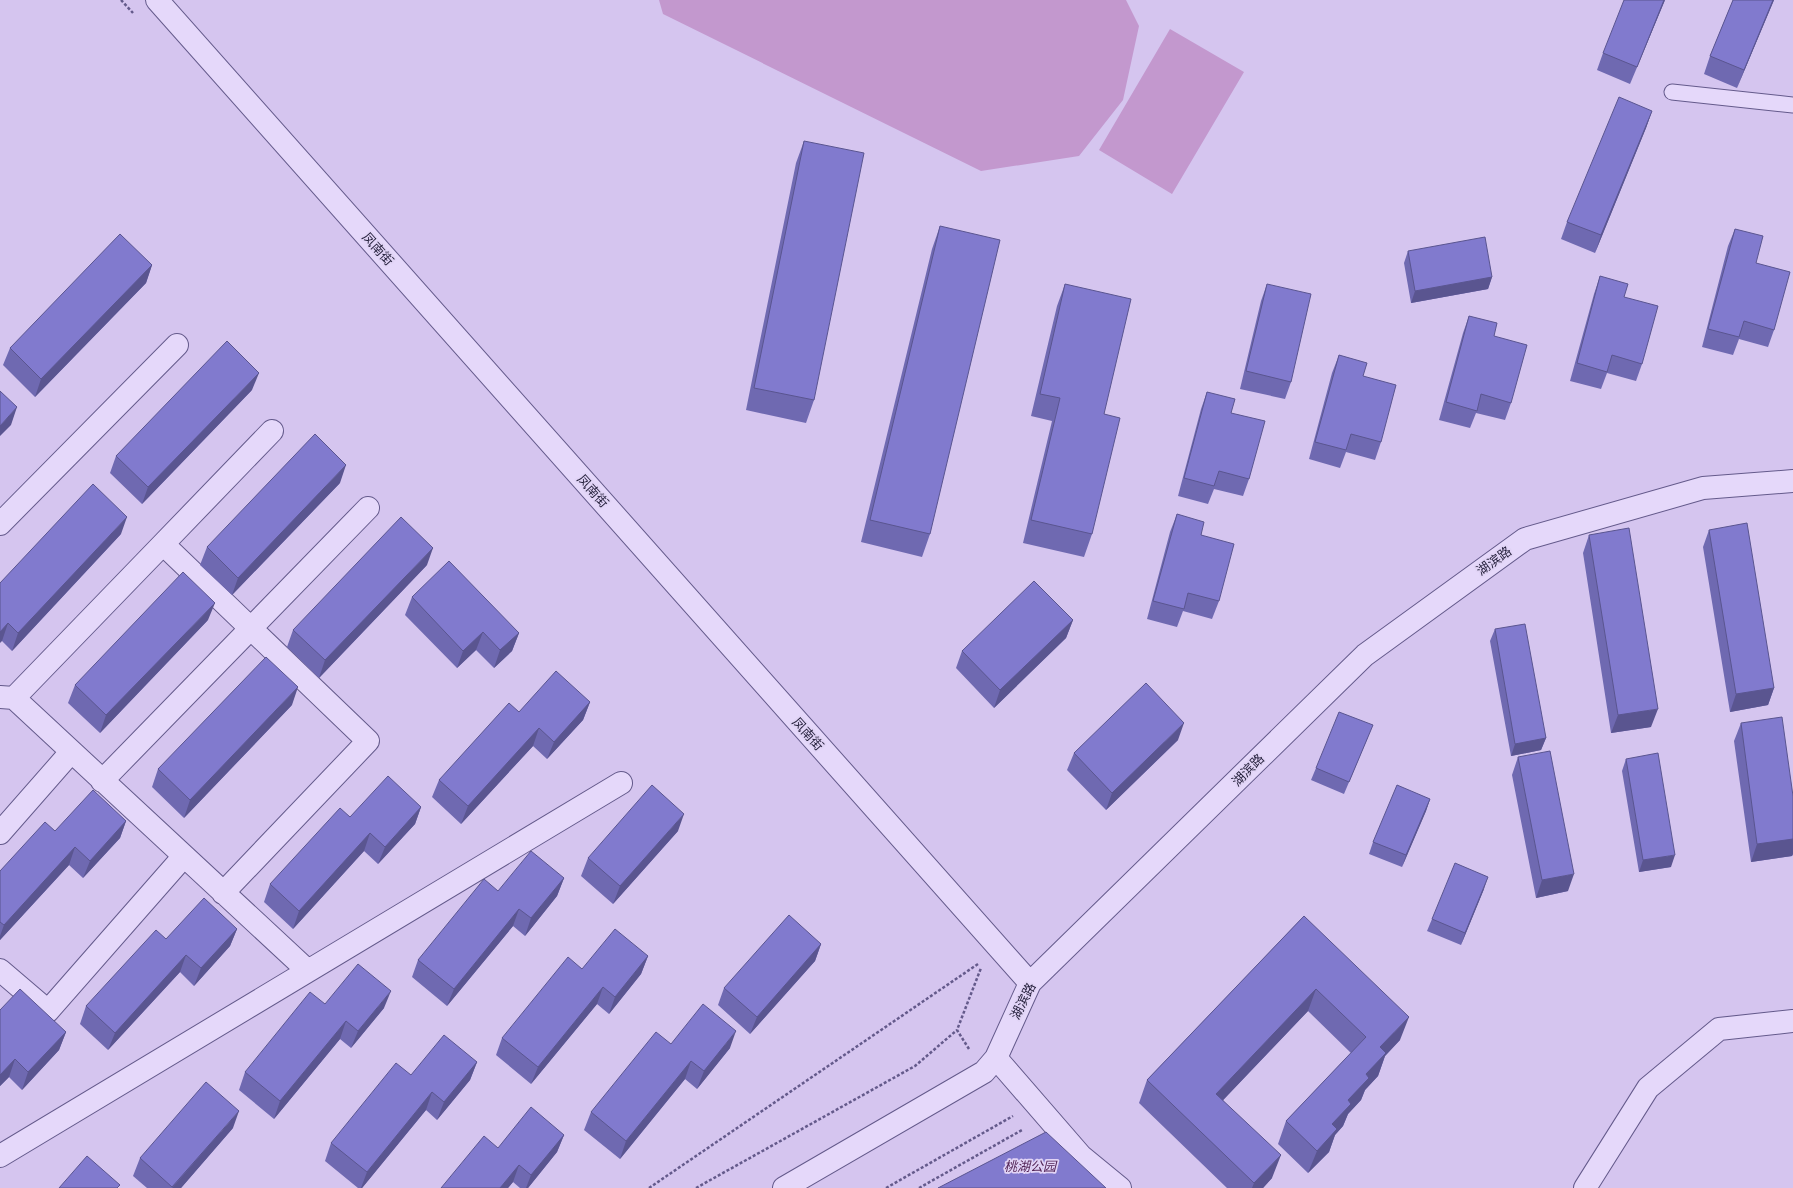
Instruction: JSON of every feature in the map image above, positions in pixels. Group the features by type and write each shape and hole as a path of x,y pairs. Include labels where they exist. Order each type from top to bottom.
{"street":[{"name":"凤南街","path":"157,0 1030,983"},
{"path":"0,524 177,345"},
{"path":"272,431 164,544 7,698 102,781 308,971"},
{"name":"湖滨路","path":"784,1188 984,1072 996,1058 1030,983 1365,655 1525,539 1703,488 1793,481"},
{"path":"102,781 368,508"},
{"path":"164,544 368,741 223,893"},
{"path":"0,833 70,752"},
{"path":"0,1156 621,783"},
{"path":"1,973 48,1011 184,856"},
{"path":"1585,1188 1648,1088 1719,1029 1793,1021"},
{"path":"996,1058 1081,1156 1120,1188"}],"lane":[{"path":"1672,92 1793,105"}],"path":[{"path":"121,0 137,17"},
{"path":"649,1188 984,959"},
{"path":"696,1188 915,1066 957,1030"},
{"path":"886,1188 1013,1116"}],"shaded area":[{"path":"659,0 1126,0 1139,26 1123,100 1079,156 981,171 663,14"},
{"path":"1170,29 1244,72 1172,194 1099,150"}],"building":[{"path":"1624,0 1664,0 1637,67 1603,53"},
{"path":"1733,0 1773,0 1744,70 1710,56"},
{"path":"1619,97 1652,111 1601,235 1567,222"},
{"path":"804,141 864,153 814,400 754,388"},
{"path":"940,226 1000,240 930,534 870,520"},
{"path":"1735,229 1763,236 1756,263 1790,272 1774,330 1744,321 1739,337 1708,329"},
{"path":"120,234 152,265 41,379 10,348"},
{"path":"1485,237 1492,277 1415,291 1408,251"},
{"path":"1600,276 1628,284 1624,297 1658,306 1642,364 1612,355 1607,372 1577,363"},
{"path":"1065,284 1131,299 1104,414 1120,418 1092,534 1031,520 1060,398 1040,394"},
{"path":"1267,284 1311,294 1291,382 1246,371"},
{"path":"1469,316 1497,323 1494,336 1527,345 1511,403 1481,394 1477,411 1446,402"},
{"path":"227,341 259,373 148,487 116,456"},
{"path":"1339,355 1367,363 1363,376 1396,385 1381,442 1351,434 1346,450 1315,442"},
{"path":"0,391 17,407 0,426"},
{"path":"1207,392 1235,399 1231,413 1265,421 1249,479 1219,471 1214,486 1184,478"},
{"path":"315,434 346,465 238,578 207,547"},
{"path":"93,484 127,517 18,633 8,623 0,632 0,583"},
{"path":"1177,514 1204,522 1201,535 1234,544 1219,601 1188,593 1184,609 1153,601"},
{"path":"401,517 433,548 325,660 293,630"},
{"path":"1747,523 1774,688 1736,694 1709,530"},
{"path":"1629,528 1658,709 1618,715 1589,535"},
{"path":"449,561 519,633 500,650 483,632 463,651 412,597"},
{"path":"183,572 215,603 106,715 75,685"},
{"path":"1034,581 1073,620 1000,690 962,651"},
{"path":"1525,624 1546,738 1515,744 1495,629"},
{"path":"266,657 298,687 190,800 158,769"},
{"path":"556,671 590,702 554,742 539,728 468,806 439,780 509,703 519,712"},
{"path":"1146,683 1184,723 1112,793 1074,753"},
{"path":"1339,712 1373,725 1349,782 1316,768"},
{"path":"1782,717 1793,796 1793,839 1757,844 1741,723"},
{"path":"1550,751 1574,874 1542,880 1518,757"},
{"path":"1658,753 1675,855 1643,860 1626,759"},
{"path":"388,776 421,807 385,847 370,833 299,911 270,884 340,808 350,817"},
{"path":"652,785 684,814 620,886 588,858"},
{"path":"1397,785 1430,799 1406,855 1373,842"},
{"path":"93,790 126,821 90,861 75,847 4,925 0,922 0,871 45,822 55,831"},
{"path":"531,851 564,878 531,918 519,909 454,989 418,960 484,879 498,891"},
{"path":"1455,863 1488,877 1465,933 1432,919"},
{"path":"204,898 237,929 201,968 186,955 115,1033 86,1006 156,930 166,939"},
{"path":"789,915 821,944 757,1017 724,988"},
{"path":"1304,916 1409,1017 1380,1047 1386,1053 1366,1074 1369,1078 1348,1100 1351,1104 1332,1124 1337,1129 1317,1151 1286,1121 1366,1037 1316,989 1216,1094 1281,1155 1254,1183 1147,1080"},
{"path":"615,929 648,956 615,997 603,987 538,1067 502,1038 568,957 582,969"},
{"path":"358,964 391,991 358,1031 346,1021 280,1101 245,1072 310,992 325,1004"},
{"path":"20,989 66,1032 28,1072 15,1059 0,1075 0,1010"},
{"path":"703,1004 736,1031 704,1071 691,1061 626,1141 591,1112 656,1032 671,1044"},
{"path":"444,1035 477,1062 444,1102 432,1092 367,1172 331,1143 396,1063 411,1075"},
{"path":"206,1082 239,1111 172,1187 140,1158"},
{"path":"531,1107 564,1135 531,1175 519,1165 500,1188 441,1188 484,1136 498,1148"},
{"name":"桃湖公园","path":"1046,1132 1106,1188 938,1188"},
{"path":"87,1156 120,1185 117,1188 59,1188"}]}
